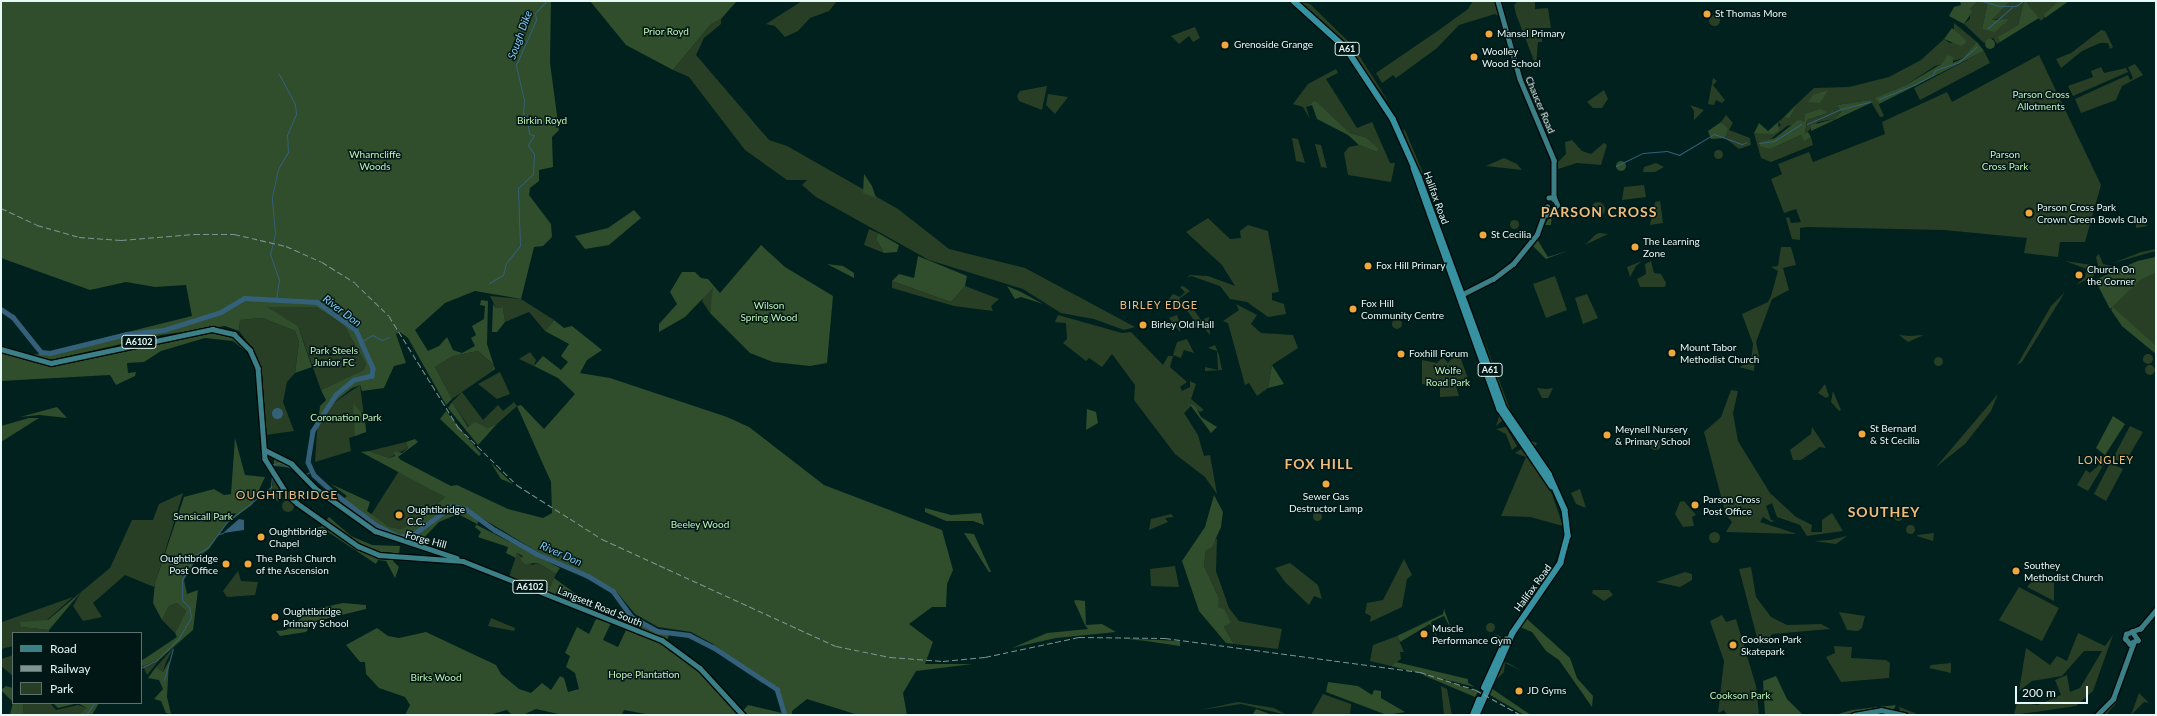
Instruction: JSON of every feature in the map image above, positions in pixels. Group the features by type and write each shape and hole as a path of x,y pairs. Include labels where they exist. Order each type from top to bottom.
{"highway":[{"name":"Halifax Road","path":"1294,1 1336,38 1358,64 1393,119 1414,166 1500,409 1532,453 1560,501 1565,522 1564,544 1557,565 1518,617 1487,684"},
{"name":"A61","path":"1473,715 1487,684"},
{"name":"A61","path":"1477,715 1487,684"}],"main road":[{"name":"Chaucer Road","path":"1498,1 1520,79 1554,160 1554,198"},
{"path":"1547,215 1547,207 1545,203 1553,192"},
{"path":"1460,295 1493,279 1512,264 1533,240 1547,215 1557,205 1554,198 1549,198"},
{"path":"1547,207 1553,209"},
{"name":"A6102","path":"1,349 51,363 162,337 212,328 228,331 246,345 258,368 266,460 287,494 329,527 379,555 445,556"},
{"name":"A6102","path":"264,446 268,454"},
{"path":"266,460 268,454"},
{"name":"Forge Hill","path":"268,454 292,464 315,488 388,538 464,561"},
{"name":"Langsett Road South","path":"464,561 667,642 700,668 743,715"},
{"path":"2128,652 2126,636 2135,633 2141,628 2156,610"},
{"path":"2097,715 2116,694 2128,652 2133,644 2138,640 2135,633"},
{"path":"2127,642 2133,644"},
{"path":"1854,715 1881,710 1904,715"}],"green space":[{"name":"Wharncliffe Woods","path":"1,1 551,1 550,63 559,130 552,137 553,167 539,170 539,181 530,188 529,195 551,224 552,237 543,246 534,247 521,299 475,291 445,303 415,330 428,351 439,346 447,337 453,350 462,353 475,346 471,338 476,335 472,326 484,319 485,306 480,305 481,300 488,301 487,344 494,365 478,351 453,356 435,367 452,399 446,405 408,338 400,332 396,334 406,363 394,366 384,388 362,391 360,385 352,388 333,403 317,431 320,406 326,400 321,390 364,370 366,364 344,325 316,307 267,307 298,326 312,367 295,373 299,342 295,331 263,318 240,320 239,331 225,326 161,335 51,360 19,356 39,354 192,316 186,285 155,287 126,282 90,290 1,258"},
{"name":"Prior Royd","path":"590,1 736,2 721,19 711,24 673,70 626,45"},
{"path":"802,1 837,1 829,11 810,18 798,31 785,37 775,26 766,24"},
{"path":"1296,1 1310,4 1353,46 1390,104 1343,42"},
{"path":"1473,1 1497,1 1501,17 1495,14 1459,25 1437,48 1396,78 1393,75 1382,83 1376,73 1468,9"},
{"path":"1518,1 1535,1 1535,9 1548,8 1551,28 1534,28 1535,36 1542,37 1542,42 1538,42 1536,66 1516,14 1514,5"},
{"path":"1960,1 1978,1 1970,9 1972,12 1964,24 1949,16 1954,7 1961,5"},
{"path":"1978,1 1988,1 1982,29 2001,18 1992,20 2009,1 2024,1 2018,25 1997,37 2000,42 1997,44 1993,38 1984,43 1964,24 1970,19 1970,9"},
{"path":"1988,1 2009,2 1992,20 2009,19 1995,32 1982,29"},
{"path":"2024,1 2029,1 2027,3 2039,18 2000,42 1997,37 2018,25"},
{"path":"2029,1 2059,1 2041,21 2027,3"},
{"path":"2059,1 2069,1 2045,18 2044,14"},
{"path":"1712,15 1716,15 1718,16 1718,24 1712,25 1709,22 1709,18"},
{"name":"BIRLEY EDGE","path":"721,19 721,24 704,38 696,55 769,140 787,146 898,209 949,249 1025,268 1135,327 1124,330 1094,319 1061,313 1023,289 929,260 816,197 802,185 807,180 787,180 745,150 689,77 673,70 711,24"},
{"path":"1954,23 1977,42 1974,48 1963,58 1935,66 1906,85 1876,98 1884,116 1880,117 1870,100 1837,105 1841,112 1835,119 1818,122 1805,134 1807,120 1828,113 1805,114 1805,122 1787,126 1768,141 1777,146 1801,135 1804,140 1811,137 1813,145 1771,162 1761,158 1754,133 1770,133 1781,125 1778,122 1784,117 1789,119 1798,103 1814,88 1849,87 1889,77 1921,60 1944,39 1950,43 1965,39 1954,32"},
{"path":"1195,27 1200,38 1193,42 1189,36 1179,44 1171,36"},
{"path":"1952,28 1965,39 1966,43 1961,46 1944,39"},
{"path":"2101,30 2105,31 2113,47 2110,49 2108,43 2100,43 2082,51 2061,68 2056,59 2071,53"},
{"path":"1990,39 1995,44 1990,49 1985,44"},
{"path":"1977,42 1984,51 1879,104 1875,98 1906,85 1943,63 1947,55 1953,57 1953,63 1963,58"},
{"path":"1984,51 1990,63 1920,100 1914,88"},
{"name":"Parson Cross Park","path":"2039,55 2101,185 2085,242 2060,242 2058,257 2024,253 2027,238 1944,230 1807,227 1800,228 1800,240 1792,239 1786,218 1789,217 1791,223 1801,222 1796,209 1784,213 1771,179 1782,174 1778,164 1809,152 1813,162 1885,134 1882,122 1947,92 1952,102"},
{"path":"2135,64 2143,75 2122,86 2116,100 2081,113 2075,99 2128,75 2130,80 2133,78 2128,67"},
{"path":"2101,67 2104,73 2126,68 2128,72 2073,96 2068,86 2093,77 2091,71"},
{"path":"1336,69 1338,73 1326,79 1357,128 1372,122 1390,163 1395,163 1391,182 1348,175 1344,153 1349,147 1359,145 1377,152 1365,137 1350,133 1315,100 1306,107 1310,119 1303,107 1293,104 1308,84"},
{"path":"1713,78 1717,81 1713,85 1725,100 1722,103 1716,100 1714,105 1708,104"},
{"path":"1047,86 1042,110 1019,101 1017,96 1020,91"},
{"path":"1604,90 1608,99 1602,108 1593,108 1587,102"},
{"path":"1828,90 1820,103 1808,102 1813,95"},
{"path":"1048,94 1068,97 1055,114 1046,105"},
{"path":"1315,100 1350,133 1365,137 1378,148 1377,152 1359,145 1348,135 1317,119 1312,105 1306,107"},
{"path":"1870,100 1873,102 1811,131 1811,125 1835,119 1841,112 1837,105"},
{"path":"1798,103 1789,119 1784,117"},
{"path":"1690,105 1704,110 1694,120 1694,111"},
{"path":"1821,109 1828,113 1807,120 1805,133 1808,132 1811,137 1804,141 1801,135 1770,149 1760,146 1760,142 1775,138 1798,120 1805,122 1805,114"},
{"path":"1726,115 1733,123 1729,130 1750,138 1751,145 1739,149 1725,138 1727,129 1721,122"},
{"path":"1721,122 1728,129 1725,138 1711,139 1708,131"},
{"path":"1778,122 1779,131 1773,134 1754,133 1759,123 1768,131"},
{"path":"1403,130 1405,130 1428,185 1424,185"},
{"path":"1292,138 1298,139 1305,163 1296,161"},
{"path":"1572,140 1582,151 1591,154 1604,143 1607,145 1601,165 1577,163 1558,169 1558,162 1566,154 1565,142"},
{"path":"1315,144 1321,145 1327,168 1321,167"},
{"path":"1718,149 1723,154 1718,159 1713,154"},
{"path":"1504,158 1517,164 1522,170 1486,166"},
{"path":"1619,161 1623,161 1625,162 1625,170 1619,171 1616,168 1616,164"},
{"path":"1656,163 1664,167 1655,172 1643,172 1644,167"},
{"path":"864,174 872,186 876,198 863,193"},
{"path":"1644,185 1646,197 1622,200 1624,187"},
{"path":"1660,201 1663,223 1650,225 1655,202"},
{"path":"1598,202 1603,204 1605,209 1603,214 1598,216 1593,214 1591,209 1593,204"},
{"path":"1564,208 1552,214 1551,225 1545,225 1551,214"},
{"path":"1423,209 1444,263 1443,264 1433,235"},
{"path":"634,210 641,218 609,245 585,249 575,236 608,228"},
{"path":"1208,218 1230,239 1241,238 1240,231 1248,225 1268,231 1279,292 1272,293 1272,300 1284,304 1286,314 1268,317 1247,302 1230,299 1220,286 1191,276 1187,278 1190,275 1208,276 1235,286 1222,265 1186,232"},
{"path":"2136,219 2139,222 2148,226 2136,228"},
{"path":"1512,220 1516,220 1518,224 1516,228 1512,228 1510,226 1510,222"},
{"path":"869,229 878,233 876,239 884,253 864,245"},
{"path":"878,233 899,245 897,252 884,253 876,239"},
{"path":"1599,233 1608,234 1585,245 1595,235"},
{"path":"1537,239 1548,257 1570,250 1546,259 1533,246"},
{"name":"Wilson Spring Wood","path":"761,245 785,267 833,296 827,363 810,366 773,362 750,353 710,313 713,288 685,317 659,332 659,324 677,304 670,292 682,272 695,272 701,278 708,279 720,293"},
{"path":"1781,247 1791,247 1796,265 1783,268 1789,290 1772,299 1756,342 1760,361 1755,360 1754,371 1739,367 1751,362 1753,344 1742,314 1768,302 1778,271 1771,267 1778,266"},
{"path":"2156,249 2156,251 2113,263 2141,252"},
{"path":"2099,254 2103,264 2111,266 2099,269 2096,257"},
{"path":"918,256 967,276 965,286 951,302 892,281 899,274 914,278"},
{"path":"2156,257 2156,354 2122,326 2095,280 2138,261"},
{"path":"2156,257 2156,272 2140,280 2110,309 2095,280 2138,261"},
{"path":"1642,261 1636,266 1630,277 1627,267"},
{"path":"1651,261 1654,273 1661,274 1666,283 1665,287 1640,287 1637,279 1646,274 1645,264"},
{"path":"2065,261 2092,265 2094,276 2076,285 2085,277 2087,269"},
{"path":"827,264 843,266 854,273 854,278"},
{"path":"1555,276 1567,310 1546,318 1533,284"},
{"path":"892,281 951,302 965,286 999,299 991,306 993,311 954,306 892,288"},
{"path":"1007,286 1043,304 1021,297 1015,299"},
{"path":"1183,286 1190,291 1179,299 1185,305 1189,303 1201,320 1209,317 1210,335 1200,323 1193,330 1195,322 1184,306 1175,309 1172,302 1165,304 1173,294 1180,297 1185,292 1180,287"},
{"path":"713,288 710,313 702,301 706,291"},
{"path":"2065,292 2022,362 2017,365 2051,306"},
{"path":"1587,294 1598,318 1583,324 1575,298"},
{"path":"490,296 521,299 554,320 545,331 529,312 505,322 503,307 496,308"},
{"path":"493,304 496,308 503,307 505,322 497,332 492,332"},
{"path":"1236,304 1257,315 1251,324 1261,333 1293,335 1298,348 1272,365 1268,388 1257,396 1249,383 1245,385 1228,323 1223,321 1239,310"},
{"name":"Park Steels Junior FC","path":"266,307 316,307 344,325 366,364 365,370 321,390 298,326"},
{"path":"2113,307 2156,346 2156,354 2122,326 2111,310"},
{"path":"1058,315 1122,333 1131,332 1163,365 1168,356 1173,356 1170,367 1187,382 1180,387 1182,391 1190,387 1190,381 1196,384 1191,399 1204,410 1200,412 1189,402 1191,406 1184,413 1198,435 1204,456 1210,455 1217,494 1205,477 1175,454 1134,400 1135,385 1112,354 1102,367 1089,358 1086,361 1063,343 1067,339 1066,323 1055,322"},
{"path":"1177,315 1180,324 1180,332 1169,318"},
{"path":"263,318 295,331 299,342 295,373 287,382 283,402 294,431 266,435 256,354 239,331 240,320"},
{"path":"1395,319 1399,319 1401,320 1401,328 1395,329 1392,326 1392,322"},
{"name":"Beeley Wood","path":"554,320 564,328 572,326 602,350 587,360 580,373 610,378 727,417 749,427 824,485 942,530 953,570 947,584 946,607 932,607 909,624 933,642 925,664 973,664 916,671 903,693 907,715 858,715 807,699 792,711 792,715 786,715 781,697 770,685 713,644 691,632 658,627 635,614 615,590 538,552 480,517 477,525 560,568 556,574 538,563 525,564 520,559 523,556 517,553 516,558 506,553 508,547 478,537 481,532 475,527 477,524 458,514 439,522 417,545 387,535 339,502 347,496 331,484 370,502 367,511 389,527 402,529 418,521 445,497 361,452 369,451 389,458 395,456 394,451 402,453 408,448 406,442 415,439 418,442 398,457 401,460 451,486 457,485 508,509 543,518 552,513 551,482 517,406 521,405 544,429 575,394 558,378 534,366 543,356 561,370 568,362 561,356 569,344 545,331"},
{"path":"1479,326 1512,415 1529,440 1511,419"},
{"path":"212,329 237,338 248,353 233,341 205,338 161,351 144,362 127,363 128,373 136,372 135,376 116,385 110,375 1,381 1,350 52,365"},
{"path":"1467,329 1503,420 1496,426 1499,417"},
{"path":"1899,335 1909,336 1924,335 1908,342"},
{"path":"1187,339 1194,353 1184,350 1181,358 1173,355 1177,342"},
{"path":"1215,345 1219,355 1222,370 1205,371 1205,367 1218,370 1217,351 1208,348"},
{"path":"478,351 494,365 491,372 452,399 435,367 453,356"},
{"name":"Wolfe Road Park","path":"1458,351 1470,384 1456,386 1459,396 1440,397 1440,387 1422,384 1422,360 1437,363 1443,357 1448,363"},
{"path":"530,352 536,360 534,366 519,359"},
{"path":"2146,354 2150,354 2152,355 2152,363 2146,364 2143,361 2143,357"},
{"path":"1938,356 1943,361 1938,366 1933,361"},
{"path":"1272,365 1284,384 1268,388"},
{"path":"2148,365 2152,365 2154,366 2154,374 2148,375 2145,372 2145,368"},
{"path":"500,372 510,394 497,399 478,384"},
{"path":"1825,384 1829,396 1826,398 1818,393"},
{"name":"Coronation Park","path":"360,385 366,432 349,438 351,451 315,462 317,431 333,403"},
{"path":"1537,388 1553,388 1548,398 1542,398"},
{"path":"1731,390 1738,391 1733,413 1738,441 1770,493 1796,517 1812,525 1811,532 1822,532 1822,520 1832,513 1843,531 1807,536 1800,525 1777,517 1772,503 1766,506 1771,520 1775,521 1771,522 1763,517 1760,522 1797,534 1726,532 1732,522 1726,515 1704,432 1721,417"},
{"path":"1833,391 1841,410 1839,411 1831,402"},
{"path":"462,392 483,420 498,405 503,411 514,402 517,406 497,424 487,428 469,427 452,402"},
{"path":"1998,394 1991,411 1965,444 1936,467"},
{"path":"452,402 468,427 475,422 487,428 497,424 478,445 448,408"},
{"path":"1188,402 1196,407 1201,417 1217,427 1211,433"},
{"path":"353,403 365,417 366,432 355,436"},
{"path":"57,407 67,418 39,415 20,417"},
{"path":"1087,409 1096,412 1098,423 1086,430"},
{"path":"446,411 481,454 479,456 440,419"},
{"path":"2113,416 2125,424 2105,455 2096,448"},
{"path":"29,418 39,418 1,442 1,426"},
{"path":"2130,426 2143,432 2124,464 2113,458"},
{"path":"1506,427 1517,446 1512,450 1506,434 1496,429"},
{"path":"1812,427 1826,448 1820,447 1801,460 1793,460 1790,450 1811,434"},
{"name":"Sensicall Park","path":"235,438 245,475 265,477 252,505 228,522 209,549 197,558 184,580 187,594 198,590 193,630 160,659 142,667 142,660 177,637 175,633 186,611 177,603 169,606 162,620 153,603 155,583 184,497 214,489 224,495 231,494"},
{"path":"1653,439 1657,439 1659,440 1659,448 1653,449 1650,446 1650,442"},
{"path":"1529,440 1537,443 1535,447"},
{"path":"406,442 408,448 389,458 369,451"},
{"path":"1521,449 1539,473 1552,494 1563,526 1530,517 1501,516 1526,457 1515,453"},
{"path":"2094,455 2106,461 2088,491 2077,485 2086,470 2090,473 2098,466 2099,462 2090,461"},
{"path":"274,458 283,462 293,468 274,466"},
{"path":"491,463 513,484 501,479"},
{"path":"2110,463 2123,469 2106,501 2094,494"},
{"path":"399,471 445,497 410,528 402,529 389,527 371,515"},
{"path":"273,477 283,494 278,502 267,491 273,485"},
{"path":"1580,489 1586,508 1576,504 1571,493"},
{"path":"183,493 154,587 125,575 93,603 102,617 83,621 73,606 81,592 110,568 132,520 153,520 159,504"},
{"path":"1214,495 1223,512 1221,527 1212,547 1206,550 1204,566 1219,598 1218,607 1224,609 1231,623 1224,627 1234,644 1226,643 1199,611 1182,561 1205,527"},
{"path":"286,500 290,500 294,506 290,512 286,512 282,508 282,504"},
{"path":"1684,501 1696,515 1692,517 1694,526 1683,527 1675,514 1680,502"},
{"path":"925,508 951,515 981,513 984,525 973,521 946,521 925,512"},
{"path":"1898,511 1903,516 1898,521 1893,516"},
{"path":"1315,512 1319,512 1321,516 1319,520 1315,520 1313,518 1313,514"},
{"path":"1171,514 1174,517 1165,518 1168,522 1149,530 1151,519"},
{"path":"329,517 351,536 372,545 400,546 399,555 393,555 393,561 399,567 395,578 386,561 378,560 376,564 325,530 314,528 321,527"},
{"path":"1910,524 1915,529 1910,534 1905,529"},
{"path":"1714,531 1718,533 1720,537 1718,541 1714,543 1710,541 1708,537 1710,533"},
{"path":"964,533 974,534 991,572 989,572"},
{"path":"1934,533 1933,541 1917,536 1918,535"},
{"path":"1847,536 1836,544 1814,541 1830,540"},
{"path":"1217,538 1216,571 1229,608 1239,621 1282,629 1278,649 1234,644 1224,627 1231,623 1217,607 1219,598 1204,566 1206,550"},
{"path":"517,553 532,565 538,563 556,574 547,594 509,577"},
{"path":"1404,559 1412,575 1407,579 1402,607 1370,622 1371,616 1365,613 1367,603 1383,600"},
{"path":"1290,563 1318,585 1322,599 1314,596 1309,605 1285,582 1275,568"},
{"path":"1175,566 1179,587 1151,586 1150,569"},
{"path":"1751,567 1756,597 1771,617 1787,625 1821,624 1830,629 1772,634 1766,643 1759,645 1739,569"},
{"path":"238,571 241,581 258,582 255,595 227,597 223,591"},
{"path":"1685,572 1692,574 1692,580 1680,587 1656,582"},
{"path":"2036,577 2054,583 2054,601 2027,587"},
{"path":"554,578 594,607 592,611 547,594"},
{"path":"2019,587 2059,608 2042,641 1999,620"},
{"path":"1593,590 1609,590 1613,595 1604,601 1592,593"},
{"path":"81,592 49,630 21,627 20,622 48,620"},
{"path":"73,597 47,620 22,627 49,630 49,632 12,632 12,646 1,649 2,622"},
{"path":"1074,601 1085,601 1086,625 1102,624 1116,632 1056,638 1012,648 1047,633 1088,629 1085,625"},
{"path":"177,603 186,611 175,633 162,620 169,606"},
{"path":"343,603 366,605 366,609 313,622 306,632 280,636 276,631 286,630 311,610"},
{"path":"1444,609 1451,629 1444,616 1431,622 1439,642 1430,624 1400,642 1397,636 1443,614"},
{"path":"1839,612 1865,616 1862,628 1858,631 1847,630"},
{"path":"625,615 656,632 669,634 668,639 630,627"},
{"name":"Cookson Park","path":"1722,615 1726,622 1736,619 1756,686 1759,715 1727,715 1724,710 1718,713 1724,661 1710,621"},
{"path":"491,618 515,628 514,631 488,626"},
{"path":"1526,618 1570,658 1577,678 1593,696 1592,707 1559,660 1546,651 1532,632 1520,627"},
{"path":"596,619 611,623 603,640 618,647 626,630 659,640 694,665 740,715 651,715 624,710 622,715 563,715 536,709 523,715 512,715 507,710 489,715 405,715 410,705 405,697 379,688 366,674 365,662 360,662 346,645 377,628 388,636 399,638 426,632 496,665 501,674 519,689 531,693 542,683 551,690 560,676 564,678 568,692 579,689 575,673 566,667 570,656 565,653 577,627 589,634"},
{"path":"1490,622 1495,627 1490,632 1485,627"},
{"path":"2078,633 2105,646 2113,635 2093,691 2076,706 2014,715 2017,702 2038,705 2061,695 2055,680 2067,675 2070,692 2080,688 2102,651 2084,651 2062,676 2032,681 2019,691 2026,648 2050,665 2057,656 2067,661"},
{"path":"1494,635 1498,635 1500,636 1500,644 1494,645 1491,642 1491,638"},
{"path":"1397,636 1404,652 1400,652 1401,659 1391,666 1370,661 1373,645"},
{"path":"1119,638 1180,641 1180,646 1146,641"},
{"path":"1834,646 1852,647 1851,658 1886,660 1890,663 1889,678 1841,682 1826,657 1835,653"},
{"path":"174,647 166,662 163,672 156,667"},
{"path":"12,655 12,675 1,666 1,659"},
{"path":"160,659 147,675 143,666"},
{"path":"169,661 167,697 171,714 166,713 161,701 154,699 163,689 159,680 148,678 156,667 163,672"},
{"path":"1396,662 1468,679 1468,683 1475,687 1391,666"},
{"path":"1503,662 1508,663 1522,671 1505,663 1504,672 1494,682"},
{"path":"1951,663 1951,673 1929,668 1931,665"},
{"path":"2124,672 2117,702 2106,715 2101,715 2116,697"},
{"path":"1423,675 1431,675 1478,692 1475,697"},
{"path":"1776,676 1787,699 1803,715 1765,715 1763,681"},
{"path":"1328,682 1358,686 1372,695 1374,690 1381,691 1381,698 1405,712 1387,715 1326,692"},
{"path":"6,686 12,688 12,701 1,690"},
{"path":"1441,686 1447,689 1452,715 1444,715"},
{"path":"1491,688 1531,715 1524,715 1487,693"},
{"path":"2139,693 2149,703 2144,702 2131,715"},
{"path":"1323,694 1351,704 1350,715 1311,715"},
{"path":"1238,702 1274,708 1287,715 1241,704 1200,710"},
{"path":"13,704 23,704 24,715 10,715"},
{"path":"23,704 51,704 56,710 78,705 88,708 78,715 24,715"},
{"path":"54,704 76,704 58,708"},
{"path":"81,704 98,704 92,715 78,715 87,708"},
{"path":"748,705 782,713 782,715 745,715 742,712"},
{"path":"1896,705 1894,709 1835,715 1852,710"},
{"path":"1899,707 1920,715 1909,715 1900,712"},
{"path":"1256,709 1273,715 1235,715 1253,714"}],"water":[{"path":"275,408 279,408 281,409 281,417 275,418 272,415 272,411"},
{"path":"239,519 244,520 244,530 223,533"}],"waterway":[{"name":"Sough Dike","path":"489,283 503,275 506,263 520,246 518,188 533,174 534,154 528,145 534,135 529,134 527,117 523,114 524,100 516,65 536,20 535,13 546,1"},
{"path":"1982,1 1999,6 2016,6 2023,1"},
{"path":"1988,28 2012,7"},
{"path":"1879,99 1914,85 1933,75 1935,70 1959,62 1976,47"},
{"path":"276,299 279,280 270,254 275,234 272,197 278,169 288,152 287,135 296,114 295,104 279,74"},
{"path":"1807,124 1841,109 1870,102"},
{"path":"1759,143 1774,141 1801,124"},
{"path":"1616,166 1643,153 1667,151 1679,155 1714,134 1742,144 1747,142"},
{"name":"River Don","path":"1,309 13,317 41,352 50,353 127,334 164,330 221,312 244,298 317,302 356,330 373,368 372,376 354,380 336,395 313,431 308,462 314,475 333,492 376,525 400,537 415,533 452,506 466,509 495,530 537,554 588,576 613,591 632,617 657,631 689,635 713,647 777,689 785,715"},
{"path":"362,341 372,335 382,340 389,337"},
{"path":"273,464 281,463 295,470"},
{"name":"River Don","path":"306,474 312,471"},
{"path":"142,668 157,660 179,638 191,617 189,607 182,600 182,580 194,556 208,547 227,522 271,487 272,476"},
{"path":"219,534 223,533"},
{"path":"164,680 173,649"},
{"path":"86,715 93,704"}],"railway":[{"path":"1,208 37,225 79,237 121,240 194,234 234,234 286,246 322,262 355,283 389,316 458,427 517,485 602,539 836,646 890,657 943,661 985,657 1079,637 1165,638 1420,672 1476,690 1521,715"}],"place":[{"name":"St Thomas More","path":"1707,14"},
{"name":"Mansel Primary","path":"1489,34"},
{"name":"Grenoside Grange","path":"1225,45"},
{"name":"Woolley Wood School","path":"1474,57"},
{"name":"Parson Cross Park Crown Green Bowls Club","path":"2029,213"},
{"name":"St Cecilia","path":"1483,235"},
{"name":"The Learning Zone","path":"1635,247"},
{"name":"Fox Hill Primary","path":"1368,266"},
{"name":"Church On the Corner","path":"2079,275"},
{"name":"Fox Hill Community Centre","path":"1353,309"},
{"name":"Birley Old Hall","path":"1143,325"},
{"name":"Mount Tabor Methodist Church","path":"1672,353"},
{"name":"Foxhill Forum","path":"1401,354"},
{"name":"St Bernard & St Cecilia","path":"1862,434"},
{"name":"Meynell Nursery & Primary School","path":"1607,435"},
{"name":"Sewer Gas Destructor Lamp","path":"1326,484"},
{"name":"Parson Cross Post Office","path":"1695,505"},
{"name":"Oughtibridge C.C.","path":"399,515"},
{"name":"Oughtibridge Chapel","path":"261,537"},
{"name":"Oughtibridge Post Office","path":"226,564"},
{"name":"The Parish Church of the Ascension","path":"248,564"},
{"name":"Southey Methodist Church","path":"2016,571"},
{"name":"Oughtibridge Primary School","path":"275,617"},
{"name":"Muscle Performance Gym","path":"1424,634"},
{"name":"Cookson Park Skatepark","path":"1733,645"},
{"name":"JD Gyms","path":"1519,691"}],"district":[{"name":"PARSON CROSS","path":"1599,212"},
{"name":"BIRLEY EDGE","path":"1159,305"},
{"name":"LONGLEY","path":"2106,460"},
{"name":"FOX HILL","path":"1319,464"},
{"name":"OUGHTIBRIDGE","path":"287,495"},
{"name":"SOUTHEY","path":"1884,512"}],"park label":[{"name":"Parson Cross Allotments","path":"2041,100"},
{"name":"Birkin Royd","path":"542,121"},
{"name":"Hope Plantation","path":"644,675"},
{"name":"Birks Wood","path":"436,678"}]}
